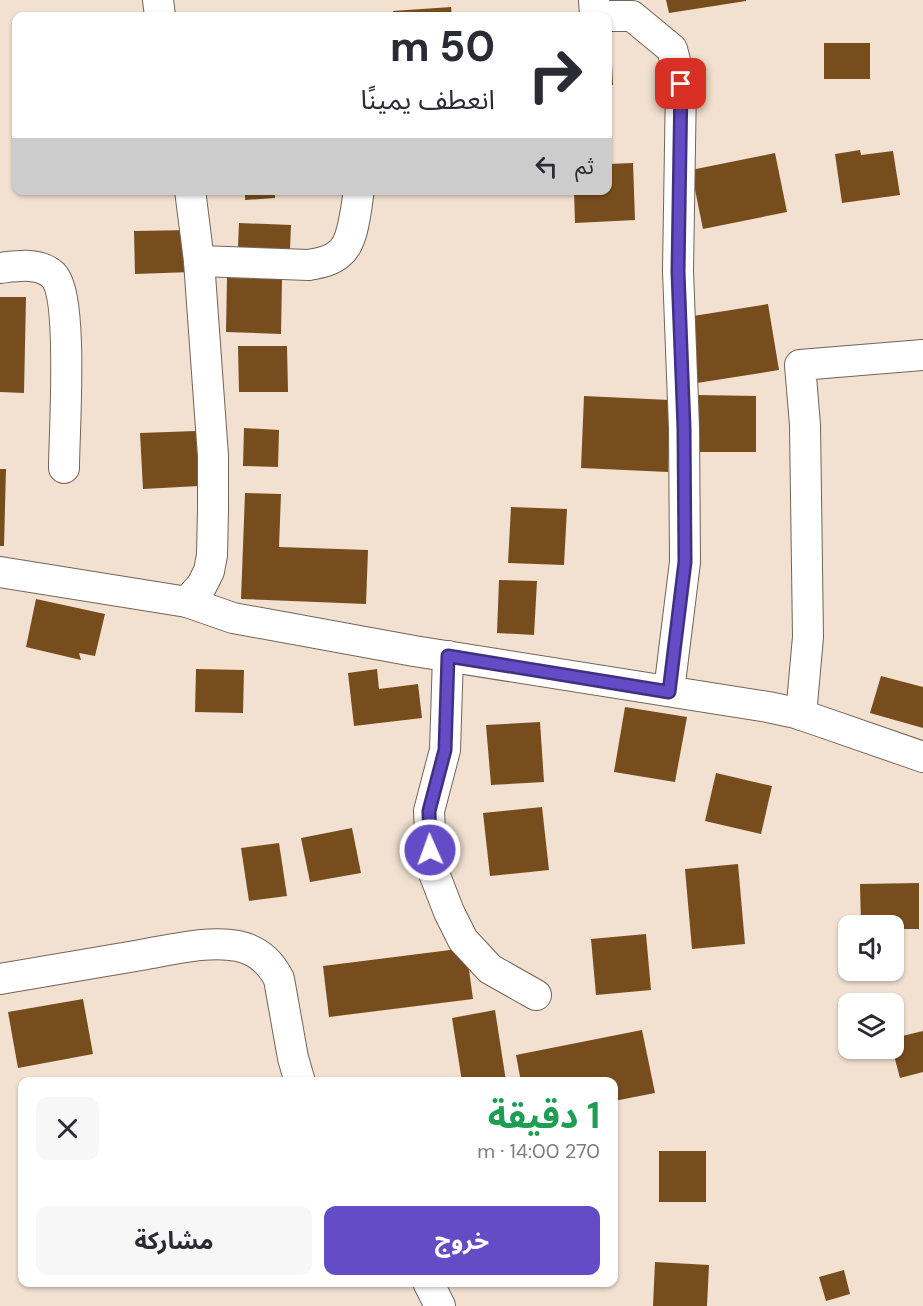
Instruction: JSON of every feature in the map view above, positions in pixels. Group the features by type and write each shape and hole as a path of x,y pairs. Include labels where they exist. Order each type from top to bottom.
{"street":[{"path":"612,16 632,16 672,49 681,84 678,272 684,428 685,562 669,692"},
{"path":"187,602 202,585 209,571 212,555 213,456 199,261 191,195"},
{"path":"199,261 309,265 327,261 342,253 351,236 358,195"},
{"path":"0,267 42,267 54,276 62,288 66,323 64,468"},
{"path":"801,715 808,637 805,425 800,364 923,355"},
{"path":"0,572 187,602 233,618 448,656 768,707 801,715 923,757"},
{"path":"448,656 445,750 429,811 432,868 463,940 490,969 536,995"},
{"path":"0,979 197,945 236,946 252,951 265,958 274,968 279,979 299,1077"},
{"path":"430,1287 440,1306"}],"building":[{"path":"666,0 746,0 746,1 669,13"},
{"path":"451,7 452,12 393,12"},
{"path":"824,43 870,43 870,79 824,79"},
{"path":"860,150 861,155 893,151 900,195 842,203 835,154"},
{"path":"775,153 787,212 703,229 691,170"},
{"path":"633,163 635,220 575,223 574,195 612,195 612,164"},
{"path":"245,195 275,195 275,198 245,200"},
{"path":"239,223 291,225 290,249 238,247"},
{"path":"191,230 192,272 135,274 134,231"},
{"path":"227,278 282,279 281,334 226,332"},
{"path":"0,297 26,297 24,393 0,392"},
{"path":"768,304 779,370 697,383 687,317"},
{"path":"238,346 287,346 288,392 239,392"},
{"path":"697,395 756,396 756,452 696,452"},
{"path":"584,396 670,400 668,472 581,468"},
{"path":"244,428 279,430 278,467 243,466"},
{"path":"196,431 199,486 143,489 140,433"},
{"path":"0,469 6,469 4,546 0,546"},
{"path":"245,493 281,494 279,547 368,550 366,604 241,599"},
{"path":"511,507 567,509 564,565 508,563"},
{"path":"499,580 537,581 534,635 497,633"},
{"path":"36,599 105,614 95,656 79,653 81,660 26,647"},
{"path":"196,669 244,670 243,713 195,712"},
{"path":"377,669 379,689 418,684 422,718 354,726 348,673"},
{"path":"881,676 923,687 923,728 870,713"},
{"path":"625,707 687,717 675,782 614,772"},
{"path":"540,722 544,782 491,785 486,725"},
{"path":"716,773 772,786 761,834 705,821"},
{"path":"542,807 549,870 490,876 483,813"},
{"path":"352,828 361,873 310,882 301,838"},
{"path":"279,843 287,896 249,901 241,848"},
{"path":"738,864 745,944 692,949 685,869"},
{"path":"919,883 919,929 904,929 904,915 861,915 860,884"},
{"path":"646,934 651,990 596,995 591,939"},
{"path":"466,948 473,999 329,1017 323,966"},
{"path":"83,999 93,1054 18,1068 8,1012"},
{"path":"495,1010 505,1077 461,1077 452,1018"},
{"path":"642,1030 655,1093 618,1100 618,1077 520,1077 516,1055"},
{"path":"923,1031 923,1072 900,1078 895,1059 904,1059 904,1036"},
{"path":"659,1151 706,1151 706,1202 659,1202"},
{"path":"655,1262 709,1265 707,1306 653,1306"},
{"path":"844,1270 850,1294 826,1301 819,1277"}],"route":[{"path":"430,850 429,811 445,750 448,656 669,692 685,562 684,428 678,272 681,84"}]}
